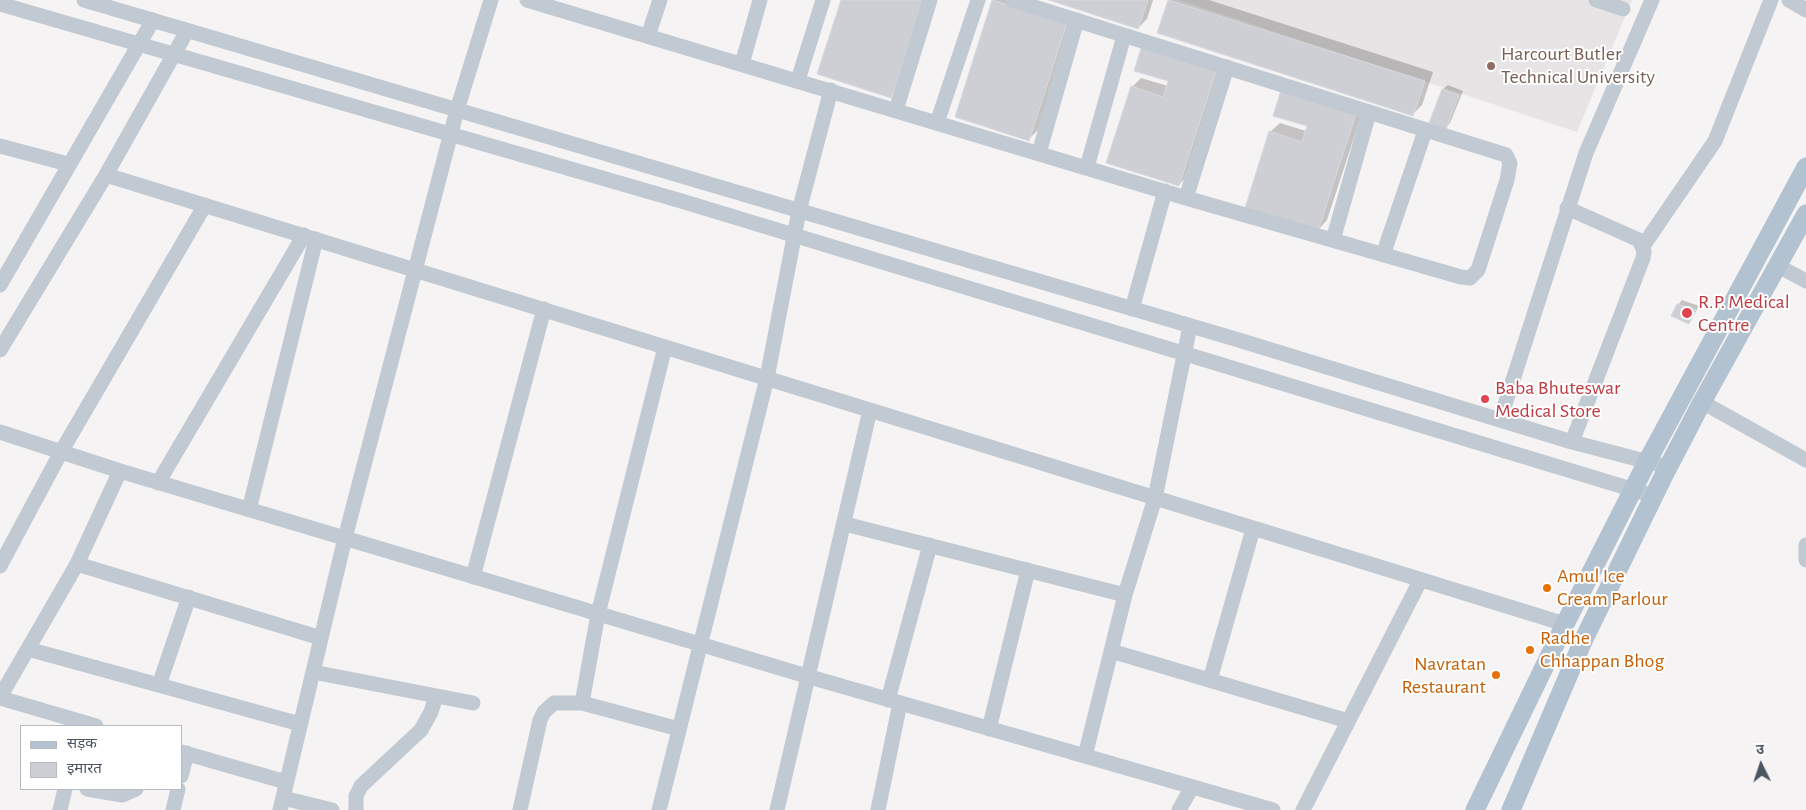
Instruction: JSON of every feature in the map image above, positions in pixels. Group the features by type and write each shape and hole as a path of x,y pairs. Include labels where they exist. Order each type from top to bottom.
{"main road":[{"path":"1475,810 1565,624 1648,460 1806,167"},
{"path":"1511,810 1583,641 1668,467 1806,214"}],"street":[{"path":"84,0 1190,326 1572,442 1648,460 1668,467"},
{"path":"332,810 281,804 345,538 457,110 492,0"},
{"path":"527,0 545,2 648,36 1186,198 1466,278 1472,277 1478,270 1507,180 1510,163 1509,158 1496,150 1369,113 1012,0"},
{"path":"648,36 660,0"},
{"path":"742,64 760,0"},
{"path":"798,80 823,0"},
{"path":"896,110 930,0"},
{"path":"937,123 978,0"},
{"path":"1596,0 1623,9"},
{"path":"1500,420 1586,153 1652,0"},
{"path":"1572,442 1643,258 1643,246 1715,141 1771,0"},
{"path":"1789,0 1806,10"},
{"path":"0,4 796,236 1184,352 1654,496"},
{"path":"0,285 68,164 153,20"},
{"path":"1038,153 1077,20"},
{"path":"0,350 106,175 187,31"},
{"path":"1087,167 1124,36"},
{"path":"1186,198 1227,67"},
{"path":"659,810 767,378 796,236 799,211 830,90"},
{"path":"1333,240 1369,113"},
{"path":"1383,254 1425,130"},
{"path":"0,146 68,164"},
{"path":"106,175 1565,624"},
{"path":"1132,309 1165,191"},
{"path":"0,566 61,452 206,206"},
{"path":"1567,208 1638,240 1643,246"},
{"path":"158,483 310,237"},
{"path":"249,510 310,237"},
{"path":"1778,266 1806,280"},
{"path":"473,577 544,310"},
{"path":"1084,756 1125,595 1155,498 1190,326"},
{"path":"582,703 598,614 665,347"},
{"path":"1702,402 1806,460"},
{"path":"777,810 810,677 870,410"},
{"path":"0,432 158,483 473,577 894,702 1273,810"},
{"path":"86,725 0,697 77,564 120,471"},
{"path":"845,524 1125,595"},
{"path":"1210,680 1253,529"},
{"path":"878,810 894,702 930,545"},
{"path":"1806,545 1806,560"},
{"path":"77,564 321,638"},
{"path":"989,729 1028,570"},
{"path":"1303,810 1420,580"},
{"path":"159,685 189,597"},
{"path":"28,649 300,724"},
{"path":"1111,651 1348,721"},
{"path":"313,672 473,703"},
{"path":"356,810 356,796 361,786 421,730 431,712 436,696"},
{"path":"520,810 540,720 544,712 554,703 582,703 679,729"},
{"path":"182,768 184,752 286,782"},
{"path":"1179,810 1192,787"},
{"path":"60,810 65,790"},
{"path":"94,790 122,794 133,790"},
{"path":"173,810 178,790"}],"shaded area":[{"name":"Harcourt Butler Technical University","path":"1179,0 1632,0 1577,132"}],"building":[{"path":"841,0 923,0 891,98 817,74"},
{"path":"992,0 1067,23 1029,141 955,117"},
{"path":"1049,0 1148,0 1138,29"},
{"path":"1168,0 1425,81 1413,116 1157,33"},
{"path":"1142,45 1217,69 1179,186 1106,163 1131,86 1163,97 1168,81 1134,71"},
{"path":"1442,89 1459,95 1446,129 1429,123"},
{"path":"1281,90 1356,114 1318,231 1245,208 1269,131 1302,142 1307,126 1273,116"},
{"path":"1677,304 1696,310 1689,324 1671,316"}],"place":[{"name":"Harcourt Butler Technical University","path":"1491,66"},
{"name":"R.P. Medical Centre","path":"1687,313"},
{"name":"Baba Bhuteswar Medical Store","path":"1485,399"},
{"name":"Amul Ice Cream Parlour","path":"1547,588"},
{"name":"Radhe Chhappan Bhog","path":"1530,650"},
{"name":"Navratan Restaurant","path":"1496,675"}]}
